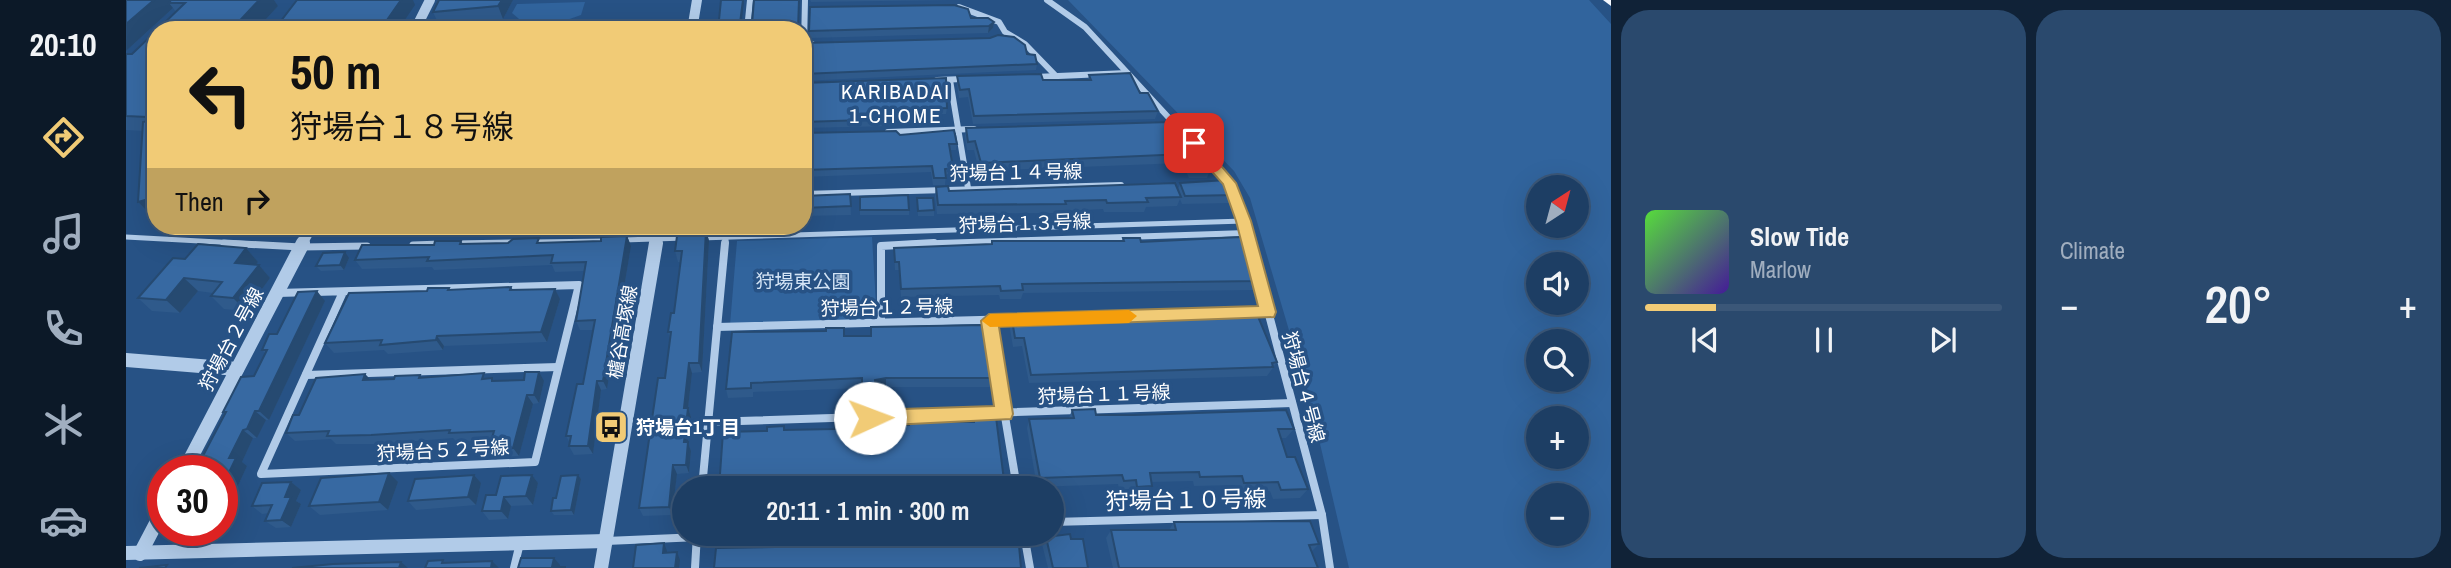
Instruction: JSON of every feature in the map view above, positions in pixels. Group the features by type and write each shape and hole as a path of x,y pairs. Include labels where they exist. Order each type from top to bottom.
{"street":[{"path":"420,21 430,0"},
{"path":"694,21 697,0"},
{"path":"748,21 750,0"},
{"path":"805,0 805,21"},
{"name":"狩場台４号線","path":"1047,0 1085,27 1229,183 1244,221 1322,515 1330,568"},
{"path":"954,6 976,11 999,22 1005,32 1025,44 1056,76"},
{"path":"805,8 818,8"},
{"path":"997,36 1005,32"},
{"path":"812,44 817,44"},
{"path":"1030,77 1127,73"},
{"path":"923,81 976,79"},
{"path":"950,80 968,188"},
{"path":"1163,124 1177,124"},
{"path":"881,132 986,129"},
{"path":"1215,183 1229,183"},
{"name":"狩場台１４号線","path":"812,194 1133,185"},
{"path":"812,234 1244,221"},
{"name":"狩場台１３号線","path":"881,323 881,246 975,240 1247,233"},
{"name":"狩場台２号線","path":"192,455 307,235"},
{"path":"398,245 615,235"},
{"name":"櫨谷高塚線","path":"601,568 658,235"},
{"path":"692,235 791,235"},
{"path":"126,237 301,247 371,246"},
{"path":"703,476 726,237"},
{"name":"狩場台５２号線","path":"277,293 579,285 535,462 261,474 343,292"},
{"path":"1226,313 1268,312"},
{"name":"狩場台１２号線","path":"717,327 1212,314"},
{"path":"989,321 1015,476"},
{"path":"126,360 237,369"},
{"path":"306,375 558,367"},
{"name":"狩場台１１号線","path":"708,422 1292,403"},
{"name":"狩場台１０号線","path":"1064,522 1322,515"},
{"path":"133,553 147,533"},
{"path":"133,553 606,541 672,537"},
{"path":"514,568 520,543"},
{"path":"695,568 696,546"},
{"path":"1026,546 1030,568"}],"green space":[{"path":"1068,0 1589,0 1611,24 1611,568 1349,568 1311,405 1250,198 1234,171"},
{"path":"585,2 581,15 564,21 521,21 512,13 517,4"},
{"name":"狩場東公園","path":"872,237 877,321 730,325 737,241"}],"building":[{"path":"126,0 154,0 126,24"},
{"path":"171,0 259,0 239,21 166,21 185,3 169,3"},
{"path":"297,0 401,0 386,21 281,21"},
{"path":"439,0 502,0 498,6 433,12"},
{"path":"721,0 743,0 740,21 719,21"},
{"path":"754,0 799,0 798,21 752,21"},
{"path":"954,5 968,9 971,18 988,18 994,22 989,26 812,31 810,7"},
{"path":"998,35 1014,37 1025,45 1027,54 1035,55 1037,64 812,74 812,43 990,38"},
{"path":"147,40 147,117 126,116 126,54 132,54"},
{"path":"1130,73 1140,93 1148,93 1158,111 974,116 969,89 960,90 957,76 1041,74 1043,80 1091,80 1089,75"},
{"path":"946,78 947,108 894,109 895,119 812,122 812,83"},
{"path":"147,121 147,200 138,202 143,122"},
{"path":"1170,122 1177,124 1193,145 1202,150 1210,170 1192,170 1185,154 981,163 975,141 968,142 966,128"},
{"path":"954,130 957,144 949,144 953,168 945,169 946,178 934,178 932,166 812,170 812,133 896,131 900,135"},
{"path":"1227,180 1234,195 1185,196 1180,183"},
{"path":"1175,183 1181,197 1146,198 1148,202 1065,201 1066,204 938,205 936,187 948,186 949,191"},
{"path":"850,194 851,206 812,208 812,196"},
{"path":"908,195 909,210 860,210 860,197"},
{"path":"917,198 933,198 934,210 918,211"},
{"path":"706,235 699,363 689,363 684,408 688,408 684,442 688,442 686,465 673,465 669,507 639,508 658,378 665,378 671,332 668,332 671,313 674,313 682,251 675,251 677,236"},
{"path":"627,236 603,381 597,381 588,446 569,446 571,436 566,436 577,384 583,384 595,320 576,321 586,262 551,263 553,255 427,261 429,257 355,260 362,245 434,245 435,241 461,241 460,244 508,243 513,239 539,238 537,243 601,241 601,237"},
{"path":"1241,237 1258,281 1022,284 1023,290 1001,291 1000,286 901,289 899,262 895,262 894,248 992,244 992,241 1124,241 1123,238 1140,238 1141,242"},
{"path":"198,244 246,248 235,263 259,265 233,298 211,296 222,282 184,278 166,300 138,298 173,258 185,259"},
{"path":"345,252 340,265 316,266 323,253"},
{"path":"511,287 510,290 555,289 541,332 437,336 436,340 380,345 382,340 325,343 349,293"},
{"path":"317,291 259,411 255,411 230,455 203,455 241,377 254,376 267,350 262,350 269,334 277,334 298,292"},
{"path":"1198,314 1257,314 1277,362 1272,363 1273,367 1031,375 1024,338 1015,338 1012,320 1169,320 1199,317"},
{"path":"986,325 994,378 886,378 875,380 876,391 862,391 862,378 751,383 751,388 726,389 732,332 826,331 826,328 844,328 844,336 871,336 871,327"},
{"path":"525,372 539,372 534,395 527,395 513,448 489,449 494,431 449,433 450,430 327,436 329,431 286,433 293,415 299,415 316,378 365,374 363,380 394,379 395,376 420,375 419,378 484,373 482,379 492,378 492,381 524,380"},
{"path":"1095,409 1096,415 1134,415 1286,410 1294,429 1278,429 1287,457 1295,457 1308,489 1281,490 1278,482 1244,483 1242,476 1200,477 1199,472 1150,473 1152,486 1137,487 1136,480 1124,481 1122,475 1040,476 1029,419 1074,418 1072,410"},
{"path":"974,417 996,417 1003,476 720,476 723,432 767,431 767,427 784,426 784,430 835,429 835,423 858,423 858,426 909,425 909,421 974,422"},
{"path":"389,473 379,502 309,506 321,478"},
{"path":"474,475 468,497 408,501 415,479"},
{"path":"532,475 526,496 504,497 501,511 482,511 486,495 496,495 501,476"},
{"path":"578,475 571,510 551,511 561,476"},
{"path":"291,482 285,497 291,497 281,520 265,521 272,505 252,506 262,483"},
{"path":"1310,521 1319,544 1309,545 1318,568 1119,568 1111,530 1176,530 1174,522"},
{"path":"1070,534 1071,539 1083,539 1088,568 1053,568 1048,546 1064,546 1064,535"},
{"path":"664,543 663,553 677,552 675,568 633,568 636,545"},
{"path":"1019,546 1021,568 714,568 716,548"},
{"path":"521,558 554,558 552,567 565,568 518,568"},
{"path":"443,560 442,563 492,561 491,568 425,568 428,561"},
{"path":"401,562 399,568 292,568 333,564"},
{"path":"167,565 165,568 139,568"}],"slow traffic":[{"path":"990,321 1129,316"}],"place":[{"name":"狩場台1丁目","path":"611,427"}],"district":[{"name":"KARIBADAI 1-CHOME","path":"896,104"}],"route":[{"path":"870,418 1004,414 989,321 1268,312 1244,221 1229,183 1194,143"}]}
